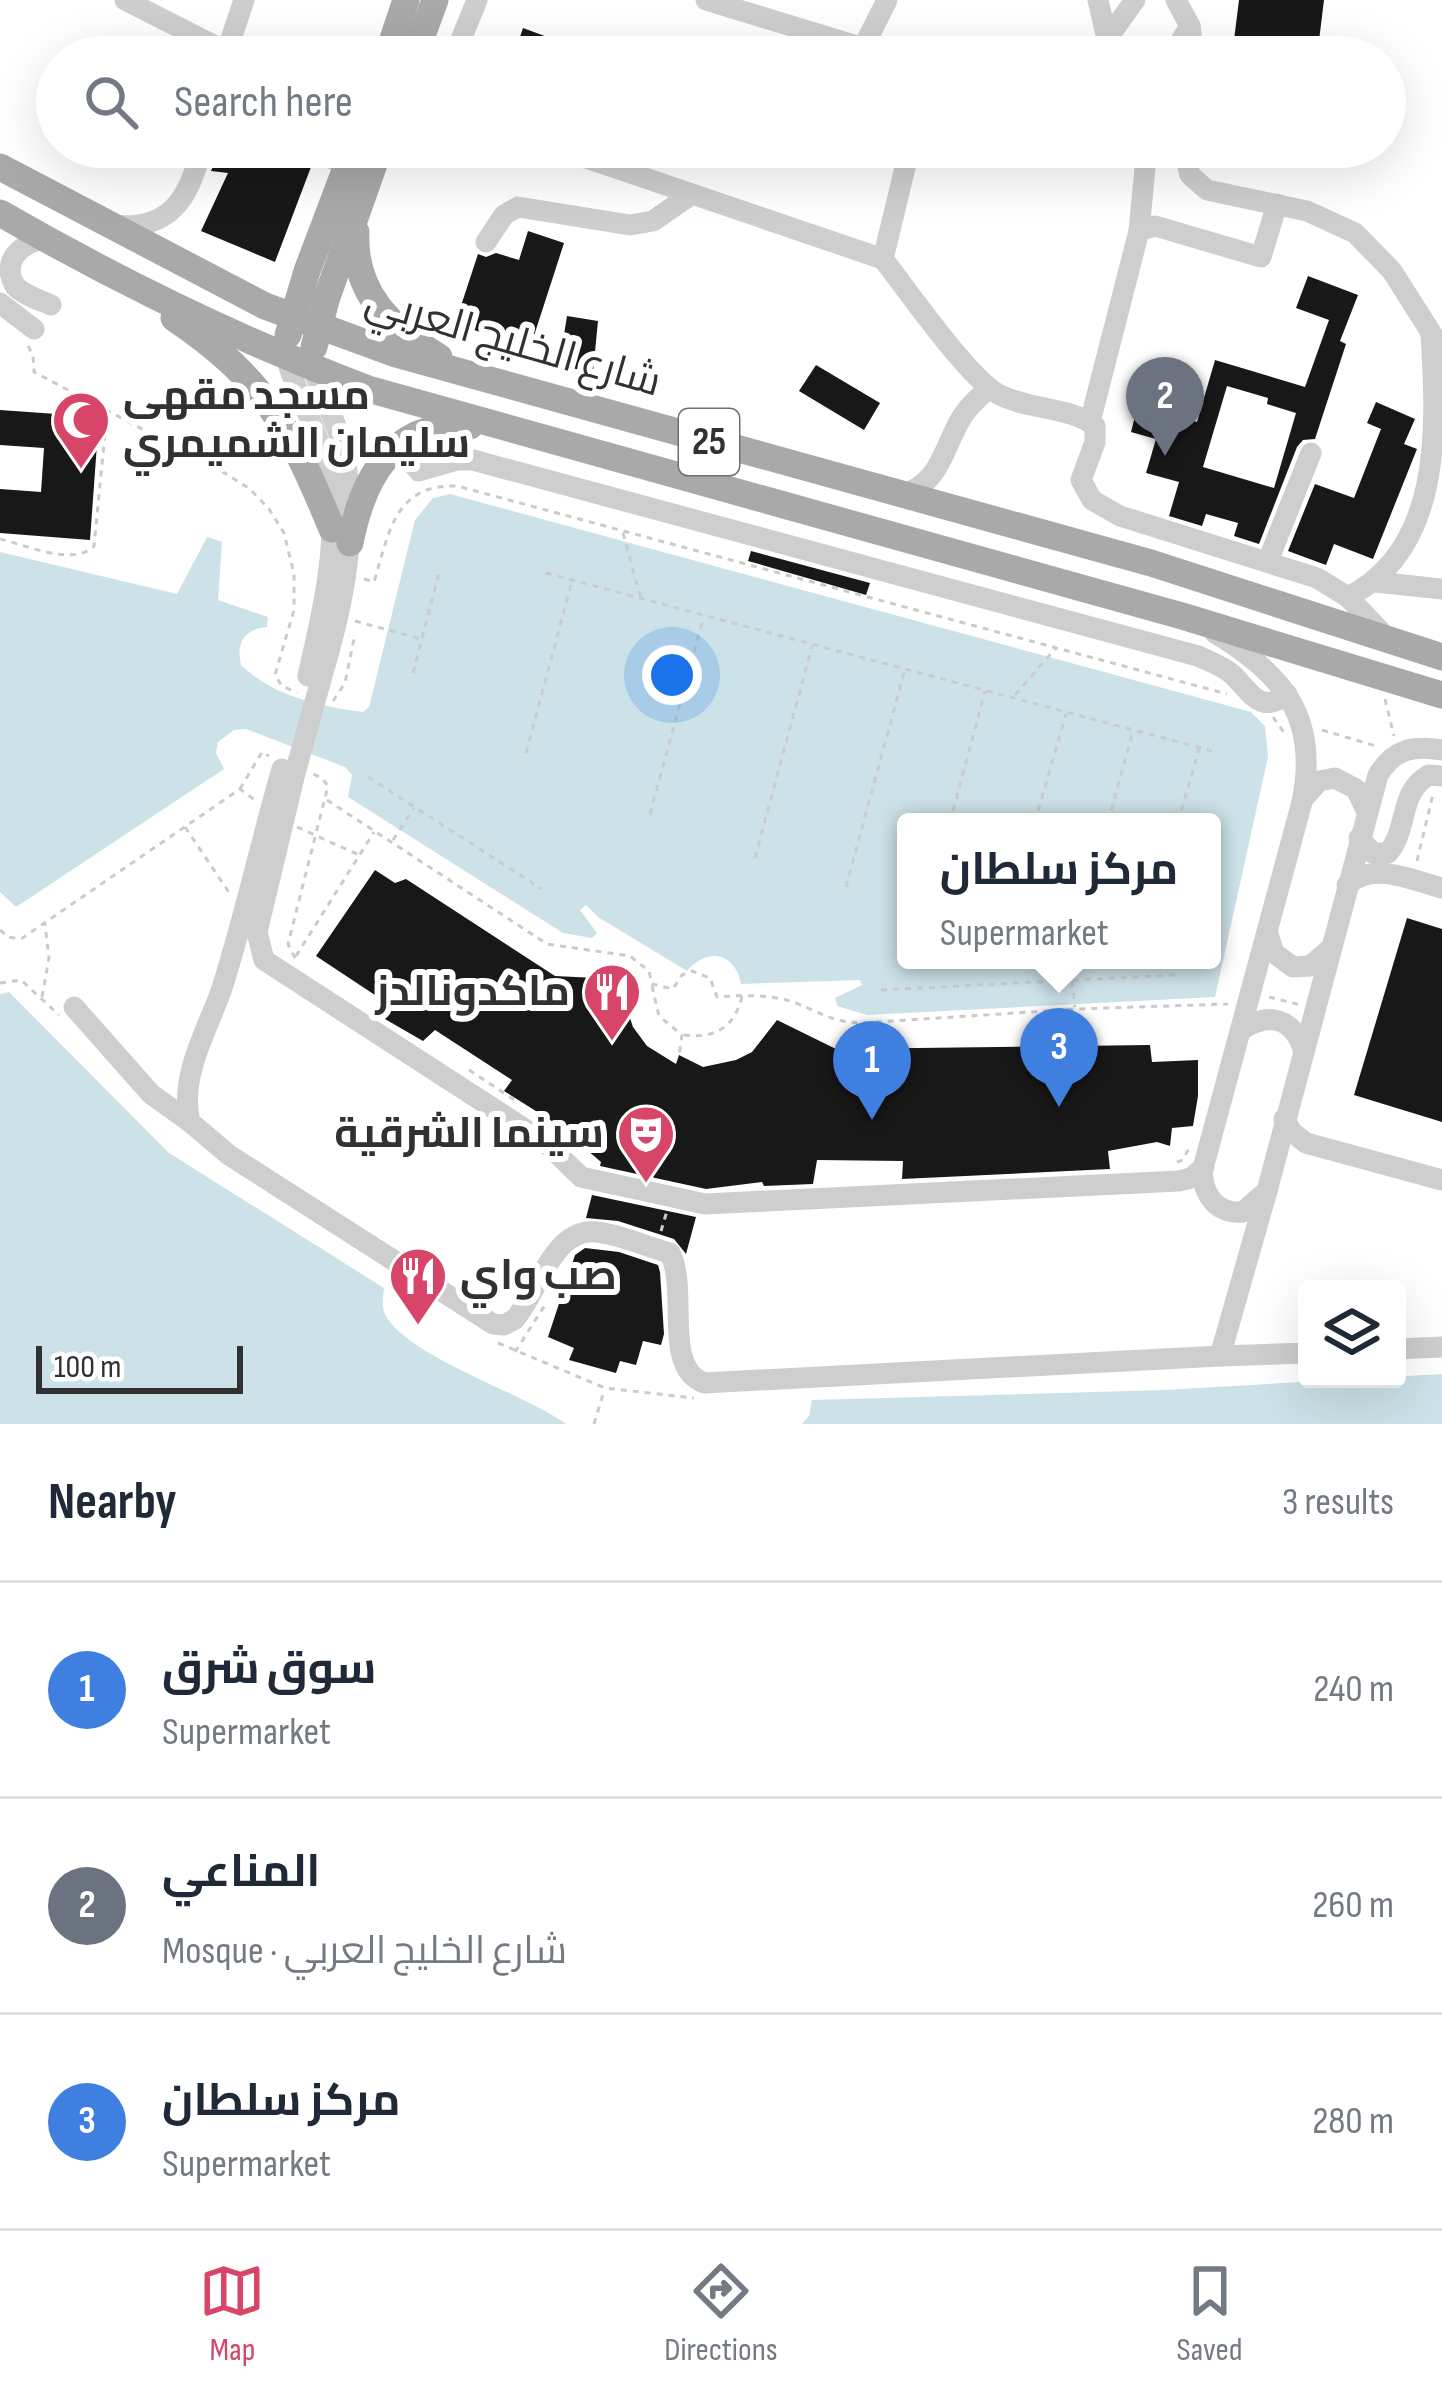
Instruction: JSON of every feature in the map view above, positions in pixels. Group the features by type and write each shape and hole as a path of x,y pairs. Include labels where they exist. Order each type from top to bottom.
{"main road":[{"path":"406,0 409,36"},
{"path":"420,36 435,0"},
{"name":"شارع الخليج العربي","path":"0,166 305,323 480,377 1147,562 1442,657"},
{"path":"265,306 292,290 307,271 346,168"},
{"path":"286,357 372,168"},
{"path":"358,206 356,253 374,303 415,342 480,377"},
{"path":"0,211 79,239 103,222"},
{"name":"شارع الخليج العربي","path":"0,211 101,269 286,357 368,389 1182,616 1442,695"},
{"path":"101,269 204,339 256,385 293,440 341,536"},
{"path":"307,271 305,323 314,369"},
{"path":"341,536 370,478 386,457 412,439 458,425 520,433"}],"street":[{"path":"125,0 192,36"},
{"path":"232,36 244,0"},
{"path":"462,36 477,0"},
{"path":"706,0 779,11 836,36"},
{"path":"869,36 887,0"},
{"path":"1098,0 1108,36"},
{"path":"1118,36 1136,0"},
{"path":"1176,0 1191,36"},
{"path":"1184,36 1190,26"},
{"path":"103,222 144,224 178,206 192,186 197,168"},
{"path":"616,168 883,260 989,388 1014,401 1090,422"},
{"path":"883,260 905,168"},
{"path":"1145,168 1139,231 1090,422 1096,434 1081,480 1092,500 1120,516 1317,578 1348,597 1386,637"},
{"path":"1185,168 1201,187 1324,217 1369,244 1436,341 1436,466 1425,520 1397,564 1348,597"},
{"path":"486,242 504,215 518,207 630,225 653,221 692,194"},
{"path":"1139,231 1155,226 1261,257 1277,203"},
{"path":"46,239 18,248 7,268 18,289 51,305"},
{"path":"0,303 29,334"},
{"path":"286,357 323,455 341,536"},
{"path":"314,369 343,449 351,508 327,592 257,932 269,966 545,1142 581,1178 705,1204 1179,1181 1204,1167"},
{"path":"900,495 920,487 942,465 961,418 989,388"},
{"path":"412,439 409,459 419,471 473,460 1198,656 1229,671 1262,703 1276,703 1287,694"},
{"path":"1268,561 1311,453"},
{"path":"942,465 947,490 962,513"},
{"path":"1147,562 1180,545 1201,541"},
{"path":"1376,582 1442,590"},
{"path":"1182,616 1240,649 1287,694 1294,731 1309,762 1204,1167 1208,1195 1226,1211 1248,1210 1267,1190"},
{"path":"1220,1356 1378,775 1398,753 1419,747 1442,750"},
{"path":"190,1123 185,1094 190,1073 289,771"},
{"path":"1360,838 1373,853 1388,853 1412,788 1425,777 1440,775"},
{"path":"1302,802 1315,784 1335,778 1356,789 1366,810"},
{"path":"1347,885 1375,872 1442,888"},
{"path":"1268,933 1274,953 1293,967 1317,962 1330,948"},
{"path":"67,1011 91,1020 109,1020 114,1039 157,1083 172,1085 190,1073"},
{"path":"67,1011 151,1094 229,1155 499,1326 520,1314 557,1252 573,1236 594,1231 670,1253 678,1276 682,1362 692,1377 704,1383 1298,1353"},
{"path":"1241,1030 1261,1020 1279,1019 1294,1031 1303,1049"},
{"path":"1284,1119 1306,1143 1442,1180"},
{"path":"1406,1349 1442,1347"}],"path":[{"path":"29,334 34,372 220,470 250,489 269,509 284,532 294,574 294,610 275,675 282,686 311,684"},
{"path":"0,539 74,556 90,552 107,411"},
{"path":"360,578 374,582 392,522 407,502 438,486 457,486 1241,698"},
{"path":"622,531 641,599"},
{"path":"413,674 439,573"},
{"path":"545,573 1212,751"},
{"path":"526,753 572,580"},
{"path":"650,814 704,615"},
{"path":"348,619 423,639"},
{"path":"322,704 334,700 345,683 357,634 344,630"},
{"path":"755,859 812,644"},
{"path":"1013,698 1057,647"},
{"path":"846,887 905,669"},
{"path":"952,813 986,691"},
{"path":"1294,731 1269,714 1294,731 1398,753 1384,693"},
{"path":"1038,813 1066,712"},
{"path":"1110,813 1133,730"},
{"path":"1181,813 1199,748"},
{"path":"1412,880 1440,775"},
{"path":"368,777 542,889"},
{"path":"326,782 326,799 288,944 297,960 375,830"},
{"path":"0,930 21,939 240,789 255,801"},
{"path":"326,799 547,944 630,956 649,971 659,1016 682,1035 718,1032 735,1017 742,995"},
{"path":"392,842 414,807"},
{"path":"184,826 242,913"},
{"path":"293,826 316,832 360,855"},
{"path":"41,999 49,958 44,922"},
{"path":"652,984 673,989 682,975 692,971 710,978 717,997 742,995 795,1003 835,1022 1228,1004"},
{"path":"880,990 1175,975"},
{"path":"0,983 21,980 41,999 67,1011"},
{"path":"1072,980 1076,1009"},
{"path":"1252,992 1314,1009"},
{"path":"679,1055 682,1035"},
{"path":"470,1071 518,1102"},
{"path":"1162,1167 1183,1160 1192,1143"},
{"path":"656,1249 672,1197"},
{"path":"496,1342 605,1388 697,1399"},
{"path":"593,1424 605,1388"}],"water":[{"path":"450,494 1251,712 1265,726 1268,757 1215,997 867,1015 837,1006 835,998 862,985 860,980 741,984 733,965 719,956 703,958 687,971 586,905 580,910 597,933 592,938 563,933 348,797 352,775 345,767 246,729 234,730 218,742 216,753 224,769 16,907 0,892 0,552 177,594 207,537 222,542 218,600 268,617 267,627 244,638 241,665 267,685 298,698 363,712 369,707 415,520 433,498"},
{"path":"9,992 169,1153 384,1288 384,1313 418,1346 566,1424 0,1424 0,994"},
{"path":"1442,1374 1442,1424 802,1424 812,1400 1298,1382 1298,1388 1406,1388 1406,1376"}],"building":[{"path":"1239,0 1324,0 1320,36 1234,36"},
{"path":"523,28 545,36 520,36"},
{"path":"311,168 275,262 201,231 228,173 211,171"},
{"path":"528,231 564,243 530,348 455,324 478,254 519,260"},
{"path":"1308,276 1358,295 1340,341 1346,344 1315,439 1303,440 1297,447 1259,544 1234,536 1238,523 1206,514 1202,526 1169,516 1179,482 1146,473 1156,439 1131,432 1138,405 1197,422 1215,360 1305,387 1329,320 1296,308","holes":["1227,386 1268,398 1267,404 1296,413 1274,488 1203,467"]},
{"path":"567,316 598,321 593,372 559,366"},
{"path":"816,365 880,403 864,430 799,391"},
{"path":"1376,402 1415,419 1404,444 1417,449 1373,559 1334,544 1326,565 1288,551 1315,484 1354,498 1381,429 1367,423"},
{"path":"0,410 99,417 90,540 0,533 0,489 41,492 44,448 0,445"},
{"path":"751,551 870,583 866,595 748,561"},
{"path":"375,870 395,883 406,879 555,976 617,979 633,1027 647,1046 676,1064 679,1055 703,1067 736,1060 752,1052 777,1020 836,1049 1150,1045 1152,1062 1198,1060 1193,1126 1172,1128 1170,1146 1157,1142 1108,1151 1110,1169 902,1179 903,1161 817,1160 813,1184 764,1186 762,1182 706,1189 600,1166 558,1125 504,1091 512,1080 435,1030 423,1041 378,1015 387,1003 316,956"},
{"path":"1407,918 1442,929 1442,1122 1354,1095"},
{"path":"592,1195 696,1217 686,1254 674,1239 618,1221 586,1218"},
{"path":"585,1248 619,1252 658,1265 660,1272 661,1345 643,1341 636,1365 620,1361 616,1373 569,1360 574,1348 548,1337 575,1255"}],"place":[{"name":"المناعي","path":"1165,456"},
{"name":"مسجد مقهى سليمان الشميمري","path":"81,471"},
{"name":"ماكدونالدز","path":"612,1043"},
{"name":"مركز سلطان","path":"1059,1107"},
{"name":"سوق شرق","path":"872,1120"},
{"name":"سينما الشرقية","path":"646,1185"},
{"name":"صب واي","path":"418,1327"}]}
